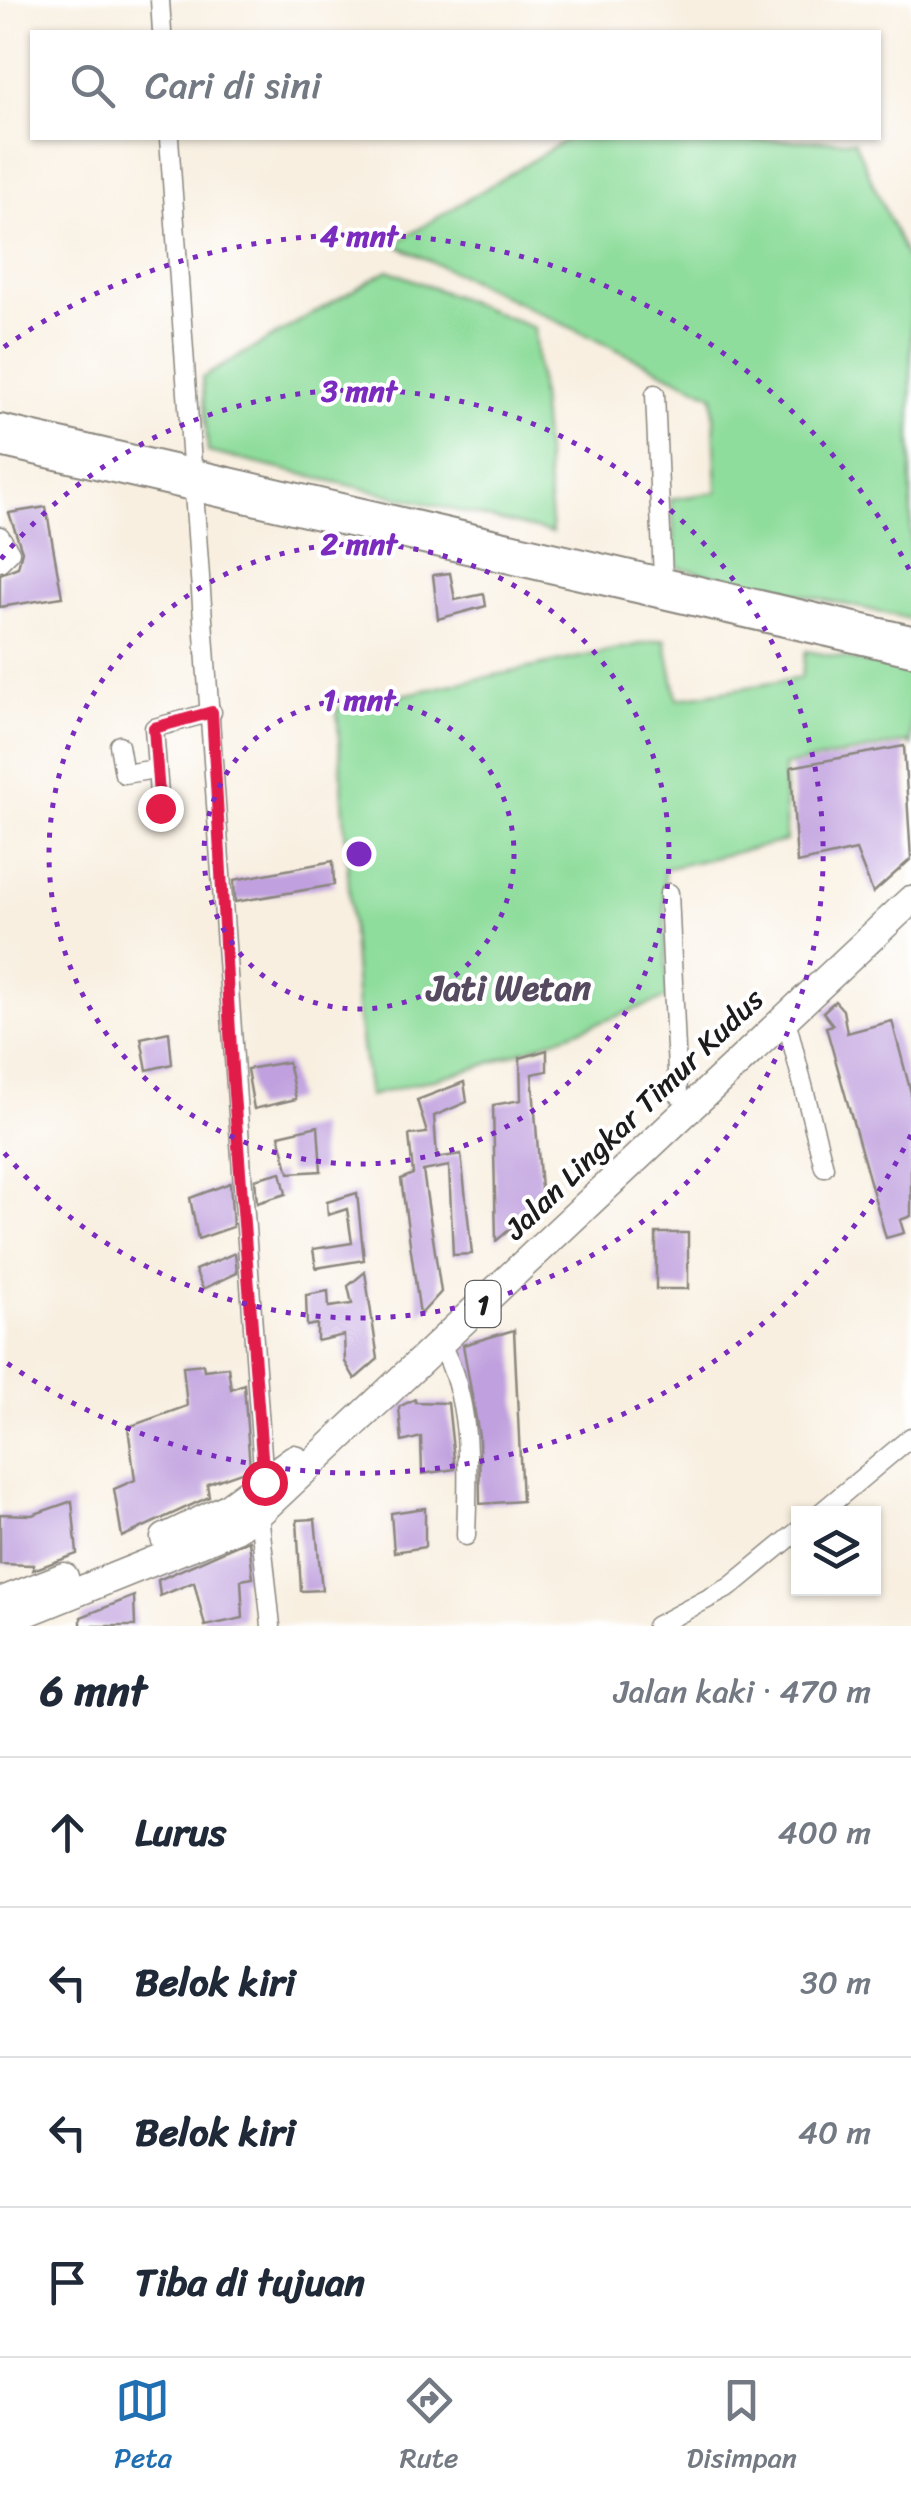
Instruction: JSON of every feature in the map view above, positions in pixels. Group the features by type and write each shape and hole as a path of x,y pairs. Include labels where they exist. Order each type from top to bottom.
{"highway":[{"name":"Jalan Lingkar Timur Kudus","path":"0,1602 155,1543 227,1508 264,1482 432,1334 678,1094 911,881"},
{"name":"Jalan Lingkar Timur Kudus","path":"0,1623 236,1528 259,1513 911,900"}],"main road":[{"path":"0,426 191,479 911,654"},
{"path":"0,445 191,479 663,578 911,636"}],"street":[{"path":"160,0 162,30"},
{"path":"168,140 264,1482"},
{"path":"654,394 663,578"},
{"path":"0,536 10,552 0,562"},
{"path":"160,808 154,728 212,712"},
{"path":"118,745 124,774 156,768"},
{"path":"669,893 678,1094"},
{"path":"785,1015 824,1168"},
{"path":"441,1345 461,1390 469,1480 466,1536"},
{"path":"829,1506 911,1437"},
{"path":"259,1513 272,1626"},
{"path":"656,1626 730,1587 791,1537"}],"green space":[{"path":"566,140 854,141 911,268 911,619 677,567 671,499 717,492 713,395 394,244"},
{"path":"388,270 534,328 552,533 208,452 202,378"},
{"path":"665,639 677,699 801,678 806,651 911,670 911,748 909,742 784,766 786,841 664,869 667,998 479,1067 369,1096 357,1009 337,709"}],"building":[{"path":"46,507 62,597 0,607 0,574 18,567 22,551 9,513"},
{"path":"450,573 455,600 484,594 486,606 438,619 433,575"},
{"path":"904,746 911,859 873,893 856,850 797,863 791,767"},
{"path":"333,861 334,885 235,902 234,880"},
{"path":"835,1001 843,1010 847,1033 892,1021 911,1093 911,1216 900,1220 904,1233 886,1238 826,1027 833,1025 823,1012"},
{"path":"169,1032 172,1064 147,1070 141,1038"},
{"path":"547,1050 547,1071 532,1074 542,1202 496,1241 493,1105 521,1100 520,1058"},
{"path":"288,1062 296,1099 254,1109 247,1069"},
{"path":"464,1082 467,1102 434,1116 437,1158 461,1154 472,1254 453,1255 449,1166 423,1171 441,1292 420,1315 401,1179 413,1174 409,1135 427,1133 417,1100"},
{"path":"318,1126 321,1171 289,1173 279,1135"},
{"path":"281,1172 286,1194 257,1203 255,1179"},
{"path":"230,1183 233,1227 198,1239 190,1198"},
{"path":"357,1193 364,1260 316,1268 313,1249 352,1243 347,1209 328,1215 327,1202"},
{"path":"656,1233 688,1233 688,1289 656,1289"},
{"path":"235,1253 237,1273 203,1289 195,1270"},
{"path":"365,1272 378,1359 355,1379 345,1362 344,1335 317,1341 317,1324 307,1326 306,1295 328,1291 329,1307 352,1304 348,1286"},
{"path":"514,1330 522,1501 480,1504 479,1436 463,1345"},
{"path":"203,1364 204,1370 228,1367 231,1389 244,1384 250,1469 207,1484 209,1497 122,1537 114,1489 135,1480 128,1427 187,1406 183,1366"},
{"path":"415,1399 448,1403 455,1469 422,1474 421,1437 402,1442 399,1407"},
{"path":"72,1501 77,1554 33,1570 33,1565 0,1564 0,1514 32,1515"},
{"path":"425,1508 425,1547 394,1552 391,1513"},
{"path":"315,1519 322,1590 301,1591 297,1520"},
{"path":"249,1540 253,1578 241,1580 243,1618 205,1626 194,1582 160,1596 158,1580"},
{"path":"134,1596 135,1626 81,1626 81,1617"}],"district":[{"name":"Jati Wetan","path":"509,988"}],"route":[{"path":"160,808 154,728 212,712 232,1068 264,1482"}]}
